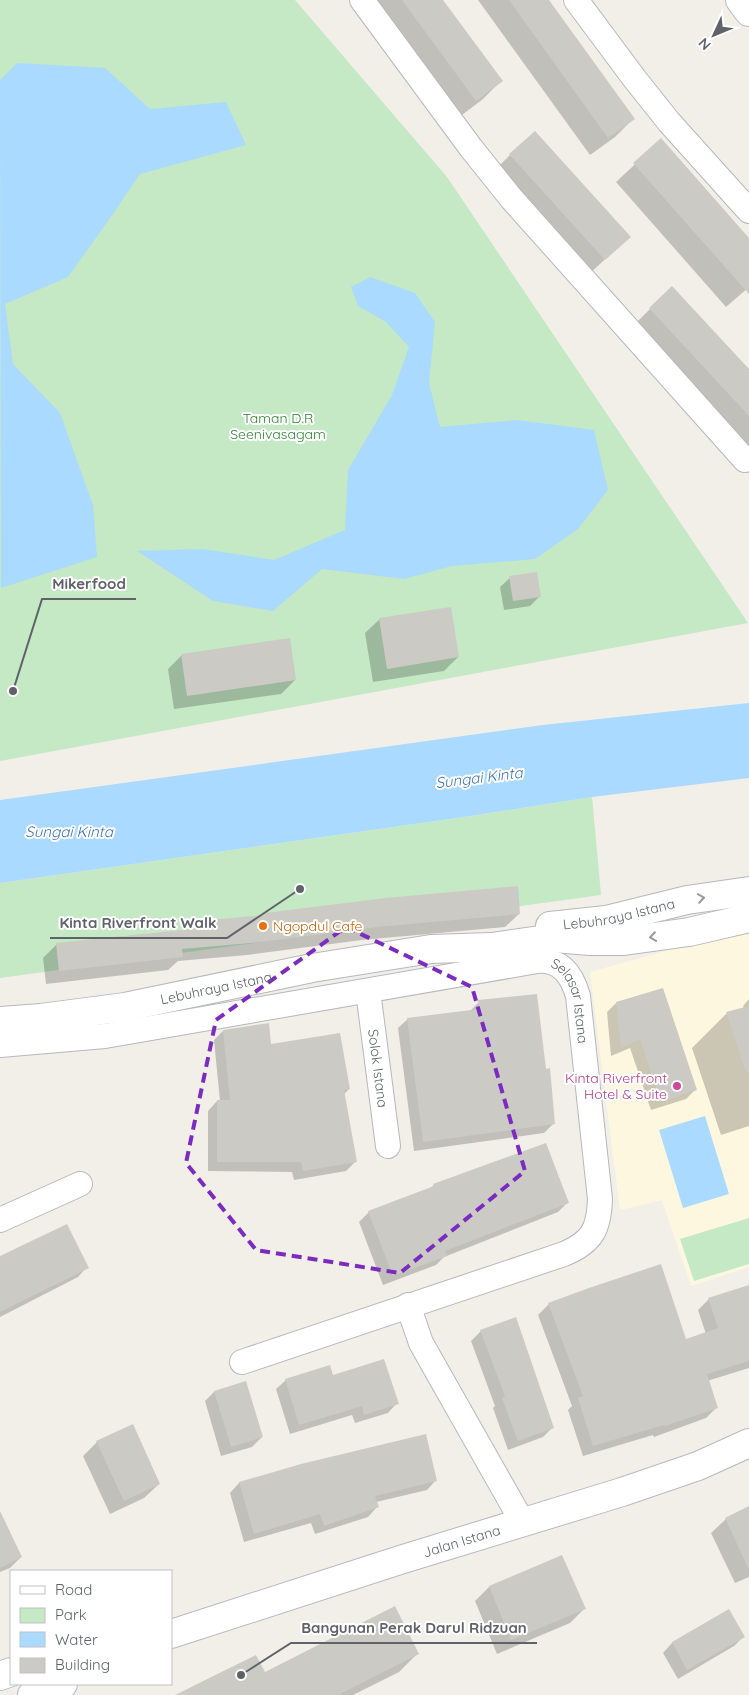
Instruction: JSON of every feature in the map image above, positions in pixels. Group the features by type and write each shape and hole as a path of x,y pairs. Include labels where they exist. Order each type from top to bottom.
{"street":[{"path":"362,0 471,148 511,198 745,460"},
{"path":"576,0 669,122 749,211"},
{"path":"740,0 749,12"},
{"name":"Lebuhraya Istana","path":"0,1021 41,1018 125,1007 312,968 431,949 483,934 606,920 687,900 749,891"},
{"path":"606,920 688,917 707,921 716,926"},
{"name":"Lebuhraya Istana","path":"431,949 491,947 554,938 624,941 690,932 749,918"},
{"name":"Selasar Istana","path":"0,1045 105,1036 537,961 547,960 559,965 568,974 578,996 599,1189 600,1216 595,1230 588,1241 564,1254 408,1305"},
{"name":"Solok Istana","path":"368,990 388,1146"},
{"path":"0,1220 80,1184"},
{"path":"242,1362 408,1305 421,1343 523,1523"},
{"name":"Jalan Istana","path":"172,1634 400,1560 622,1492 681,1472 749,1443"},
{"path":"32,1695 60,1685"}],"highlighted area":[{"path":"346,927 472,987 525,1171 400,1273 256,1250 186,1163 216,1020"}],"shaded area":[{"name":"Kinta Riverfront Hotel & Suite","path":"749,928 749,1267 691,1286 662,1200 620,1210 590,972"}],"green space":[{"name":"Taman D.R Seenivasagam","path":"0,0 295,0 447,177 748,623 0,761"},
{"path":"592,797 601,895 0,978 0,883"},
{"path":"749,1218 749,1264 694,1281 680,1239"}],"water":[{"path":"17,63 105,68 150,109 226,102 246,145 140,174 68,277 5,304 13,364 60,413 93,505 97,557 1,588 0,80"},
{"path":"370,277 415,293 435,322 429,383 440,427 517,420 594,430 608,490 578,529 535,559 452,566 404,579 322,569 273,611 213,601 137,551 203,549 274,560 345,530 348,470 392,395 409,347 386,322 358,306 351,287"},
{"name":"Sungai Kinta","path":"749,703 749,778 592,797 0,883 0,800 543,725"},
{"path":"705,1116 729,1194 683,1208 659,1130"}],"building":[{"path":"402,0 443,0 503,81 476,101"},
{"path":"509,0 549,0 635,119 608,138"},
{"path":"535,131 631,237 605,260 509,154"},
{"path":"661,138 749,238 749,294 633,163"},
{"path":"672,286 749,369 749,416 649,308"},
{"path":"537,572 541,597 513,601 509,576"},
{"path":"451,607 459,657 387,669 379,618"},
{"path":"290,638 296,680 187,696 181,654"},
{"path":"518,886 520,914 377,927 261,942 182,949 183,957 59,971 56,943 201,928 200,921 265,915 265,913 386,898"},
{"path":"663,988 697,1090 661,1102 640,1039 621,1048 616,1002"},
{"path":"537,994 546,1069 550,1068 555,1124 423,1142 407,1018 479,1009 478,1000"},
{"path":"749,1006 749,1072 746,1073 726,1012"},
{"path":"269,1023 271,1044 340,1033 350,1089 344,1090 357,1162 303,1171 301,1162 217,1162 217,1100 230,1100 223,1030"},
{"path":"546,1143 569,1203 445,1251 447,1256 393,1276 368,1211 434,1186 433,1184"},
{"path":"67,1224 89,1268 0,1312 0,1256"},
{"path":"661,1264 686,1339 718,1328 708,1298 749,1285 749,1361 707,1374 718,1408 665,1426 593,1446 578,1398 583,1396 548,1303"},
{"path":"516,1317 554,1428 518,1441 502,1398 505,1396 480,1330"},
{"path":"384,1359 399,1404 364,1415 362,1406 299,1425 285,1379 330,1365 333,1375"},
{"path":"246,1381 263,1437 231,1447 214,1391"},
{"path":"133,1424 160,1484 124,1501 96,1441"},
{"path":"426,1434 437,1481 375,1496 379,1507 324,1526 320,1514 254,1534 239,1482 301,1464"},
{"path":"749,1506 749,1570 725,1518"},
{"path":"0,1511 22,1557 0,1568"},
{"path":"562,1555 586,1609 511,1640 489,1586"},
{"path":"395,1606 419,1654 338,1695 175,1695 256,1655 265,1672"},
{"path":"729,1609 745,1637 687,1670 672,1642"}],"place":[{"name":"Mikerfood","path":"13,691"},
{"name":"Kinta Riverfront Walk","path":"300,889"},
{"name":"Ngopdul Cafe","path":"263,926"},
{"name":"Kinta Riverfront Hotel & Suite","path":"677,1086"},
{"name":"Bangunan Perak Darul Ridzuan","path":"241,1675"}]}
